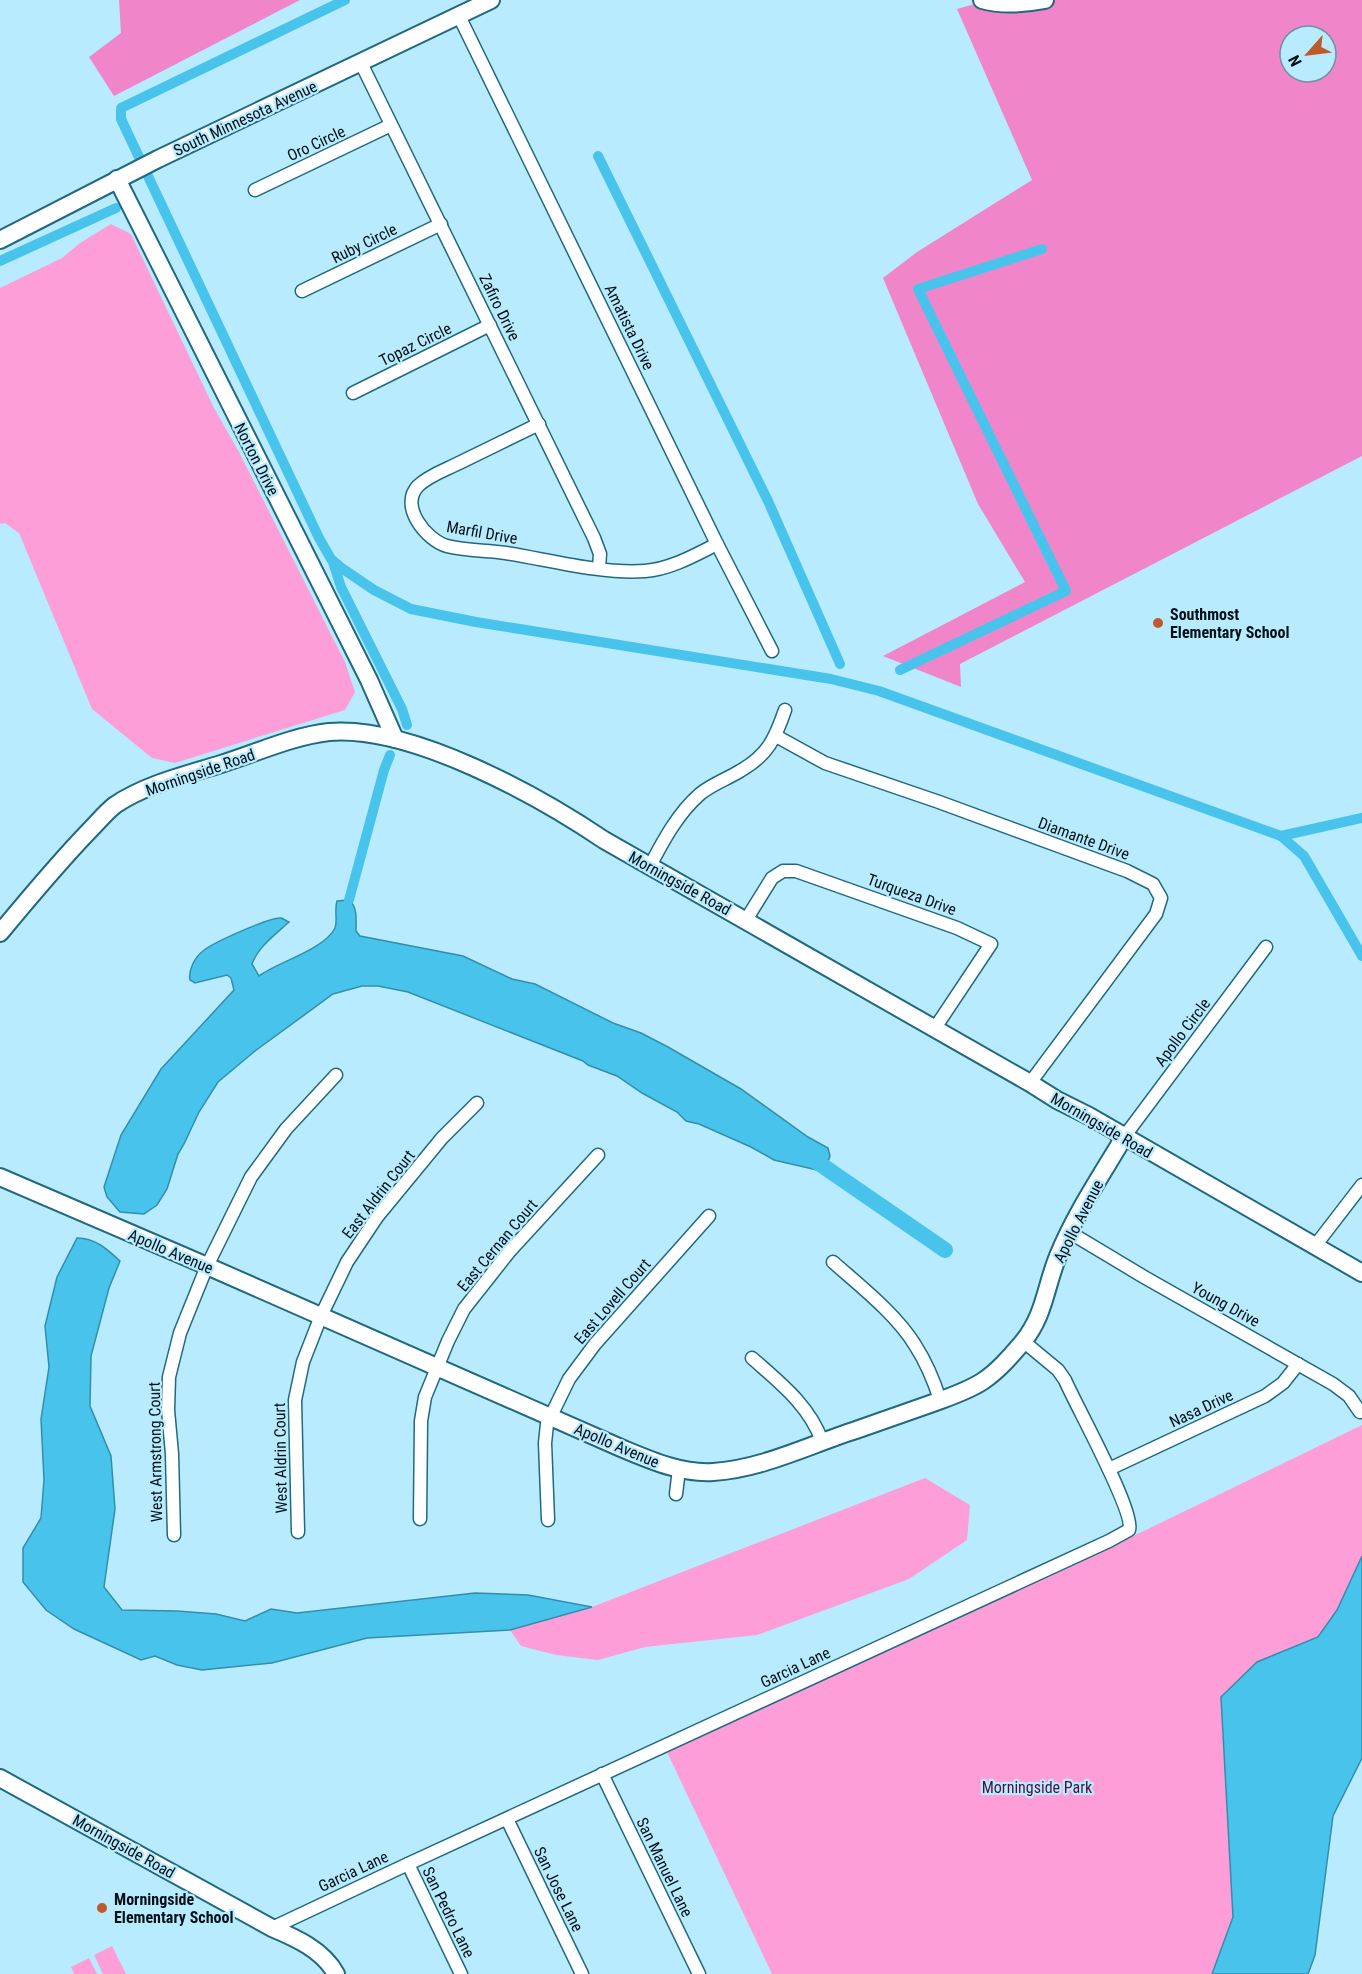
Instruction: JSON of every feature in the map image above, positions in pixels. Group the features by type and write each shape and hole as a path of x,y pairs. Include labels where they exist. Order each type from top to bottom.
{"street":[{"name":"South Minnesota Avenue","path":"0,240 123,176 491,0"},
{"path":"982,0 1007,4 1025,4 1046,0"},
{"name":"Amatista Drive","path":"459,15 717,544 772,651"},
{"name":"Zafiro Drive","path":"361,63 594,538 600,554 599,568"},
{"name":"Oro Circle","path":"255,190 392,125"},
{"name":"Norton Drive","path":"123,176 369,680 395,740"},
{"name":"Ruby Circle","path":"302,291 441,224"},
{"name":"Topaz Circle","path":"353,393 490,325"},
{"name":"Marfil Drive","path":"539,424 417,487 412,495 411,505 414,515 427,534 446,546 502,552 599,568 644,571 691,557 717,544"},
{"path":"650,866 664,840 689,805 714,784 741,771 769,748 785,710"},
{"name":"Morningside Road","path":"0,933 73,847 113,806 135,794 290,741 327,732 366,733 395,740 443,754 480,770 570,817 604,840 1362,1273"},
{"name":"Diamante Drive","path":"776,736 825,763 972,814 1126,871 1154,884 1161,898 1156,914 1030,1083"},
{"name":"Turqueza Drive","path":"746,920 772,878 783,871 790,870 957,928 991,944 934,1028"},
{"name":"Apollo Circle","path":"1124,1137 1266,947"},
{"name":"West Armstrong Court","path":"174,1535 172,1454 168,1410 169,1377 180,1333 207,1266 251,1177 286,1129 336,1075"},
{"name":"East Aldrin Court","path":"321,1316 346,1262 377,1217 442,1138 477,1103"},
{"name":"Apollo Avenue","path":"0,1177 621,1448 679,1468 711,1472 750,1467 874,1425 981,1382 1009,1358 1040,1314 1057,1257 1124,1137"},
{"name":"East Cernan Court","path":"420,1519 421,1421 425,1397 464,1309 509,1252 598,1155"},
{"path":"1315,1246 1362,1185"},
{"name":"East Lovell Court","path":"548,1520 545,1443 550,1416 569,1379 595,1344 710,1216"},
{"name":"Young Drive","path":"1069,1232 1333,1384 1350,1396 1360,1412"},
{"path":"833,1262 896,1322 915,1344 940,1400"},
{"name":"West Aldrin Court","path":"298,1532 295,1400 303,1362 321,1316"},
{"name":"Garcia Lane","path":"272,1928 1130,1530 1130,1520 1109,1469 1065,1380 1058,1370 1023,1341"},
{"path":"752,1358 802,1405 816,1424 822,1441"},
{"name":"Nasa Drive","path":"1109,1469 1265,1396 1283,1383 1298,1364"},
{"path":"676,1494 679,1468"},
{"name":"San Manuel Lane","path":"602,1774 699,1974"},
{"name":"Morningside Road","path":"0,1778 272,1928 291,1936 320,1954 332,1965 336,1974"},
{"name":"San Jose Lane","path":"507,1819 582,1974"},
{"name":"San Pedro Lane","path":"408,1864 461,1974"}],"green space":[{"path":"111,224 131,234 214,408 239,452 345,662 355,692 345,710 175,763 152,758 92,709 19,533 5,523 0,524 0,288 62,258 80,243"},
{"name":"Morningside Park","path":"1362,1425 1362,1556 1337,1610 1318,1637 1257,1662 1221,1697 1233,1918 1212,1974 772,1974 667,1752 1148,1529"},
{"path":"925,1478 970,1505 967,1540 909,1579 757,1635 645,1647 598,1660 556,1655 521,1646 510,1630 592,1607"},
{"path":"112,1946 126,1974 103,1974 94,1955"},
{"path":"89,1958 97,1974 74,1974 71,1967"}],"shaded area":[{"path":"119,0 300,0 114,96 89,57 121,33"},
{"path":"989,0 1362,0 1362,456 960,664 961,687 883,656 1025,582 978,504 883,278 917,252 1032,180 957,9"}],"water":[{"path":"349,900 355,910 356,931 360,936 463,956 512,979 535,984 613,1023 641,1033 668,1047 741,1089 808,1137 828,1148 830,1156 825,1170 774,1160 751,1147 699,1124 686,1121 677,1112 617,1076 583,1061 408,992 378,986 362,986 333,994 255,1051 218,1082 199,1112 178,1154 167,1189 157,1205 144,1214 120,1212 107,1197 104,1187 121,1135 161,1069 234,990 231,978 227,975 195,983 190,980 191,968 197,957 217,942 265,922 282,918 289,922 263,946 252,964 259,976 312,949 330,936 335,928 337,901"},
{"path":"77,1238 95,1242 120,1261 109,1288 91,1356 90,1406 111,1456 115,1509 104,1587 122,1610 216,1614 245,1621 271,1609 297,1613 475,1593 528,1595 592,1607 510,1630 367,1638 272,1663 202,1670 177,1665 155,1656 141,1660 74,1629 46,1610 23,1582 23,1548 41,1518 44,1480 41,1419 49,1367 45,1326 57,1277"},
{"path":"1362,1556 1362,1758 1333,1816 1315,1955 1308,1974 1212,1974 1233,1917 1221,1697 1257,1662 1318,1637 1337,1610"}],"waterway":[{"path":"345,0 121,108 121,119 331,559 374,590 411,609 476,622 831,679 879,691 1281,836 1304,856 1362,956"},
{"path":"598,156 768,501 840,664"},
{"path":"0,261 116,208"},
{"path":"900,670 1066,591 918,289 1042,249"},
{"path":"333,562 341,587 402,709 407,725"},
{"path":"349,900 390,755"},
{"path":"1281,836 1362,818"},
{"path":"807,1155 945,1250"}],"place":[{"name":"Southmost Elementary School","path":"1158,623"},
{"name":"Morningside Elementary School","path":"102,1908"}]}
